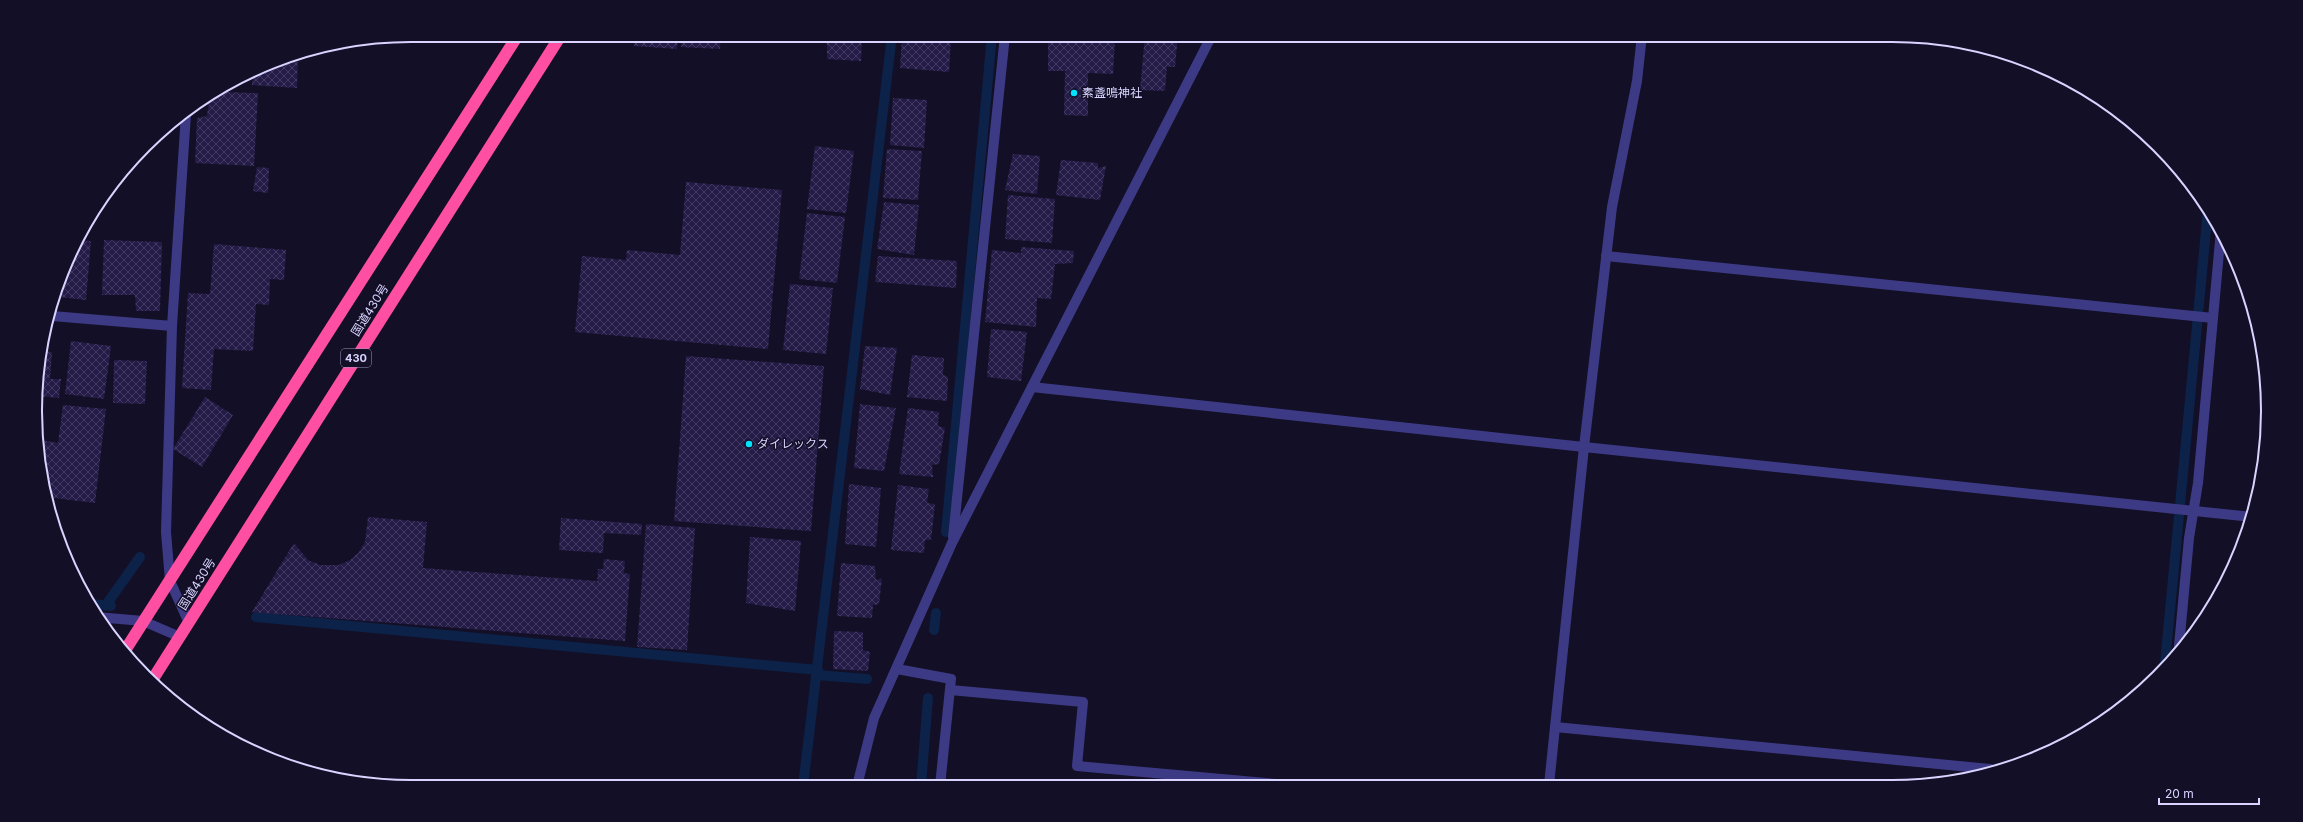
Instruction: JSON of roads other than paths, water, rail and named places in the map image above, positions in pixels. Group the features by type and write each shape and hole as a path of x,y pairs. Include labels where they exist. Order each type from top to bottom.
{"highway":[{"name":"国道430号","path":"127,647 514,42"},
{"name":"国道430号","path":"155,676 557,42"}],"street":[{"path":"952,543 1004,42"},
{"path":"858,780 874,718 898,669 952,543 1208,42"},
{"path":"1550,780 1584,448 1612,207 1637,81 1641,42"},
{"path":"186,118 172,326 166,532 170,581 189,623"},
{"path":"2179,642 2189,511 2198,483 2208,318 2219,241"},
{"path":"1606,256 2208,318"},
{"path":"55,316 172,326"},
{"path":"1032,387 1584,448 2245,516"},
{"path":"105,618 143,621 180,637"},
{"path":"898,669 951,679 941,780"},
{"path":"950,690 1083,702 1077,766 1232,780"},
{"path":"1555,727 1983,768"}],"waterway":[{"path":"804,780 891,42"},
{"path":"946,532 991,42"},
{"path":"2165,658 2207,219"},
{"path":"106,605 140,557"},
{"path":"97,605 111,606"},
{"path":"934,630 936,613"},
{"path":"256,617 818,670"},
{"path":"817,675 867,679"},
{"path":"921,780 928,698"}],"place":[{"name":"素盞鳴神社","path":"1074,93"},
{"name":"ダイレックス","path":"749,444"}]}
